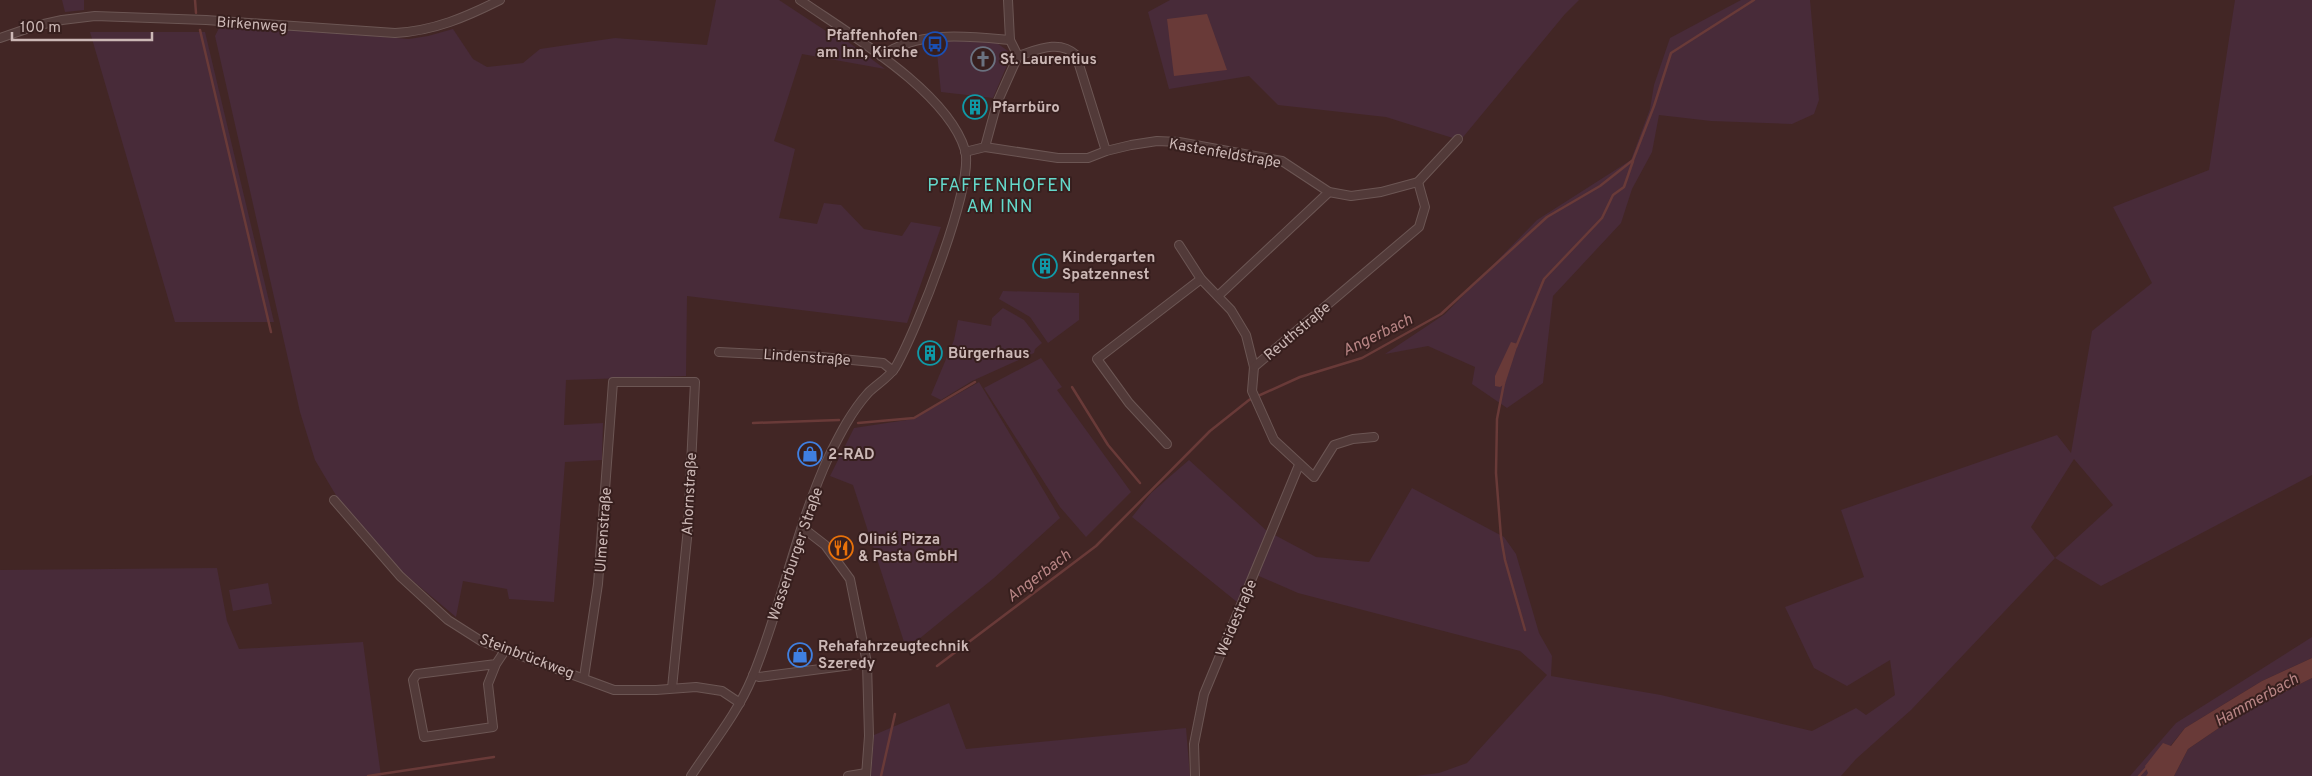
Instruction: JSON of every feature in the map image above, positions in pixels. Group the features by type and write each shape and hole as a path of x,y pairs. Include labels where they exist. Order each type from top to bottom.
{"street":[{"name":"Birkenweg","path":"0,38 44,24 95,16 206,20 395,33 419,32 443,26 500,0"},
{"name":"Wasserburger Straße","path":"691,776 740,702 753,675 802,528 829,457 849,418 868,393 893,371 911,339 959,206 965,184 965,152 946,115 918,87 881,56 800,0"},
{"path":"1008,0 1010,40 1018,56"},
{"path":"881,56 904,44 933,38 970,36 1010,40"},
{"path":"1018,56 1049,47 1060,46 1070,49 1076,55 1106,150"},
{"path":"985,147 997,104 1018,56"},
{"path":"1418,182 1458,139"},
{"name":"Kastenfeldstraße","path":"965,152 985,147 1058,158 1088,158 1106,150 1157,141 1222,149 1282,161 1329,192 1351,196 1381,192 1418,182"},
{"name":"Reuthstraße","path":"1374,437 1353,439 1334,445 1314,477 1274,440 1256,404 1252,391 1254,367 1419,227 1426,207 1418,182"},
{"path":"1218,296 1329,192"},
{"path":"1179,245 1201,279 1232,310 1246,336 1254,367"},
{"path":"1168,444 1129,403 1097,359 1201,279"},
{"name":"Lindenstraße","path":"719,352 857,360 883,363 893,371"},
{"name":"Ulmenstraße","path":"584,677 598,584 613,382"},
{"name":"Ahornstraße","path":"613,382 695,382 688,528 672,688"},
{"name":"Weidestraße","path":"1195,776 1194,744 1204,694 1299,465"},
{"name":"Steinbrückweg","path":"334,500 400,576 438,612 481,641 584,677 614,690 672,688 722,691 740,702"},
{"path":"802,528 825,545 850,579 867,663 869,736 866,775 848,776"},
{"path":"496,664 418,674 413,680 424,737 493,727 488,684 496,664 506,649"},
{"path":"753,675 759,677 867,663"}],"shaded area":[{"path":"62,0 84,0 84,10 65,12"},
{"path":"716,0 779,0 829,33 840,36 885,69 802,54 774,141 795,149 779,218 817,224 824,203 841,205 864,229 902,236 911,222 941,227 907,323 687,296 686,376 566,380 564,425 603,423 602,460 565,462 554,602 509,599 507,589 463,581 456,617 401,571 337,497 315,460 300,412 215,36 220,26 231,25 409,39 453,29 473,59 487,67 523,63 540,49 615,38 707,45"},
{"path":"1170,0 1579,0 1565,14 1459,142 1456,139 1386,117 1278,105 1249,76 1169,89 1148,12"},
{"path":"1741,0 1810,0 1819,100 1814,114 1792,124 1711,121 1659,115 1652,152 1632,189 1621,223 1553,296 1543,383 1507,408 1472,384 1475,367 1428,346 1385,354 1445,314 1537,220 1631,160 1650,109 1654,85 1670,38"},
{"path":"2235,0 2312,0 2312,475 2101,586 2055,558 1911,710 1856,759 1841,776 1415,776 1439,773 1467,763 1547,675 1520,651 1298,593 1252,573 1237,602 1132,517 1151,493 1189,460 1267,531 1316,557 1369,562 1412,488 1504,537 1516,554 1539,633 1552,656 1551,676 1661,695 1812,731 1856,708 1866,715 1895,695 1890,660 1847,686 1814,668 1785,607 1864,577 1841,510 2057,435 2071,453 2092,331 2152,283 2113,207 2209,170","holes":["2074,459 2113,505 2055,558 2031,527"]},
{"path":"90,32 205,32 274,322 175,322"},
{"path":"948,39 994,41 1008,51 1008,63 993,98 941,92 937,53"},
{"path":"1003,291 1079,293 1079,320 1048,343 1030,317 999,299"},
{"path":"1003,308 1024,320 1042,343 1035,349 1034,353 972,381 941,400 931,395 954,340 958,320 991,326 992,318"},
{"path":"1041,358 1062,387 1057,390 1131,492 1086,537 1060,507 984,388"},
{"path":"979,382 1060,518 994,578 919,639 905,645 853,485 830,476 854,428 913,419"},
{"path":"217,568 227,621 239,649 363,642 381,776 0,776 0,570"},
{"path":"268,583 272,604 233,611 229,590"},
{"path":"2312,637 2312,658 2262,681 2185,728 2146,776 2130,776 2176,723"},
{"path":"2312,678 2312,776 2174,776 2188,749 2238,715"},
{"path":"949,703 966,749 1186,728 1190,776 871,776 874,735"}],"water":[{"path":"1207,14 1227,70 1174,76 1167,19"},
{"path":"1511,342 1518,344 1505,384 1500,387 1495,386 1495,376"},
{"name":"Hammerbach","path":"2312,658 2312,678 2238,715 2188,749 2174,776 2146,776 2148,773 2145,766 2163,743 2171,746 2185,728 2262,681"}],"waterway":[{"path":"195,0 196,13"},
{"name":"Angerbach","path":"937,666 1096,546 1210,431 1249,400 1300,377 1362,358 1441,314 1547,217 1600,186 1633,160 1654,106 1671,53 1754,0"},
{"path":"200,30 271,332"},
{"path":"1516,347 1544,279 1602,218 1613,195 1624,187 1633,161"},
{"path":"858,423 914,418 975,382"},
{"path":"1504,383 1497,419 1496,473 1501,537 1505,560 1525,630"},
{"path":"1072,387 1108,445 1140,483"},
{"path":"753,423 839,420"},
{"name":"Angerbach","path":"881,776 895,714"},
{"path":"368,776 494,757"},
{"path":"2139,776 2148,766"}],"place":[{"name":"Pfaffenhofen am Inn, Kirche","path":"935,44"},
{"name":"St. Laurentius","path":"983,59"},
{"name":"Pfarrbüro","path":"975,107"},
{"name":"Kindergarten Spatzennest","path":"1045,266"},
{"name":"Bürgerhaus","path":"930,353"},
{"name":"2-RAD","path":"810,454"},
{"name":"Olini´s Pizza & Pasta GmbH","path":"841,548"},
{"name":"Rehafahrzeugtechnik Szeredy","path":"800,655"}],"district":[{"name":"PFAFFENHOFEN AM INN","path":"1000,195"}]}
